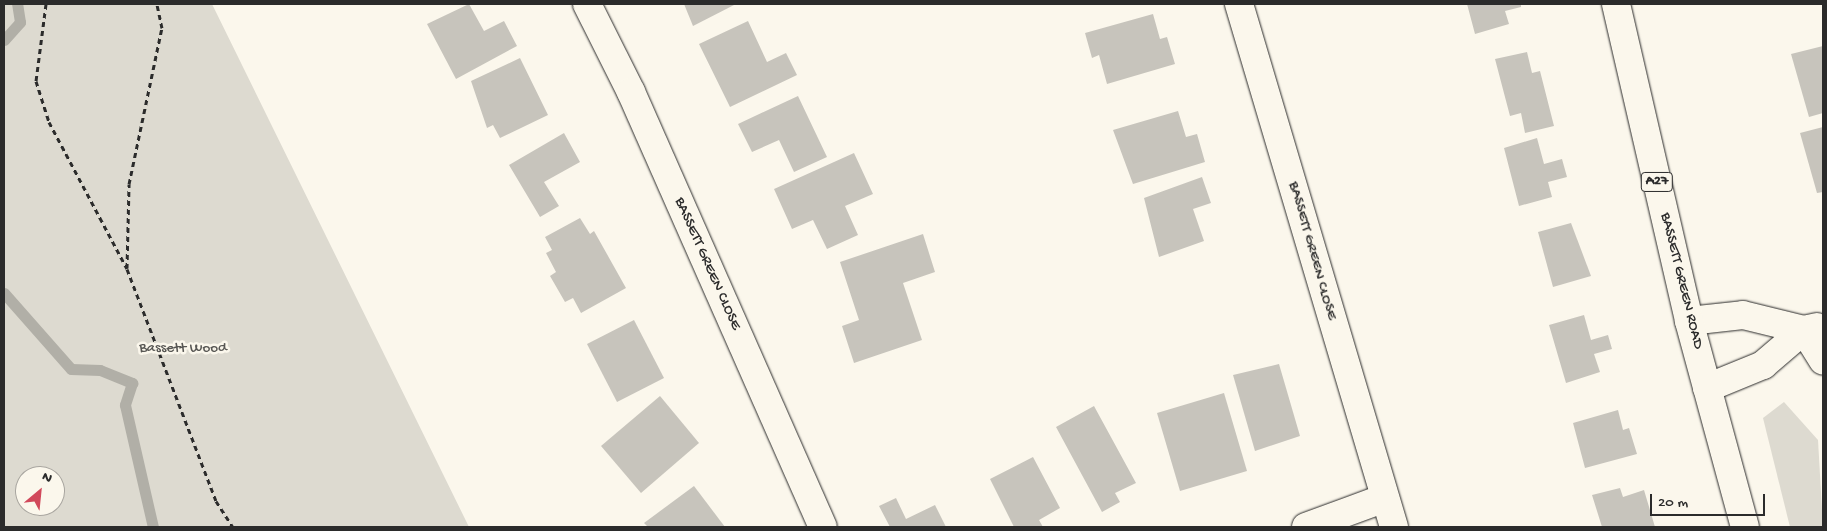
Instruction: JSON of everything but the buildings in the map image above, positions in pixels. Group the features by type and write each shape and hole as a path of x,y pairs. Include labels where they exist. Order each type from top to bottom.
{"street":[{"name":"BASSETT GREEN CLOSE","path":"587,4 631,92 823,527"},
{"name":"BASSETT GREEN CLOSE","path":"1239,4 1394,527"},
{"name":"BASSETT GREEN ROAD","path":"1616,4 1689,321 1745,527"},
{"path":"1689,321 1744,315 1814,328"},
{"path":"1814,328 1823,360"},
{"path":"1707,388 1763,366 1814,328"},
{"path":"1306,527 1385,498"}],"path":[{"path":"46,4 36,81 49,122 127,269 216,501 233,527"},
{"path":"127,269 129,184 162,28 157,4"}],"green space":[{"name":"Bassett Wood","path":"4,4 212,4 469,527 4,527"},
{"path":"1784,402 1818,440 1823,527 1790,527 1763,418"}],"waterway":[{"path":"4,40 20,22 17,4"},
{"path":"4,293 71,369 100,370 132,383 125,405 153,527"}]}
